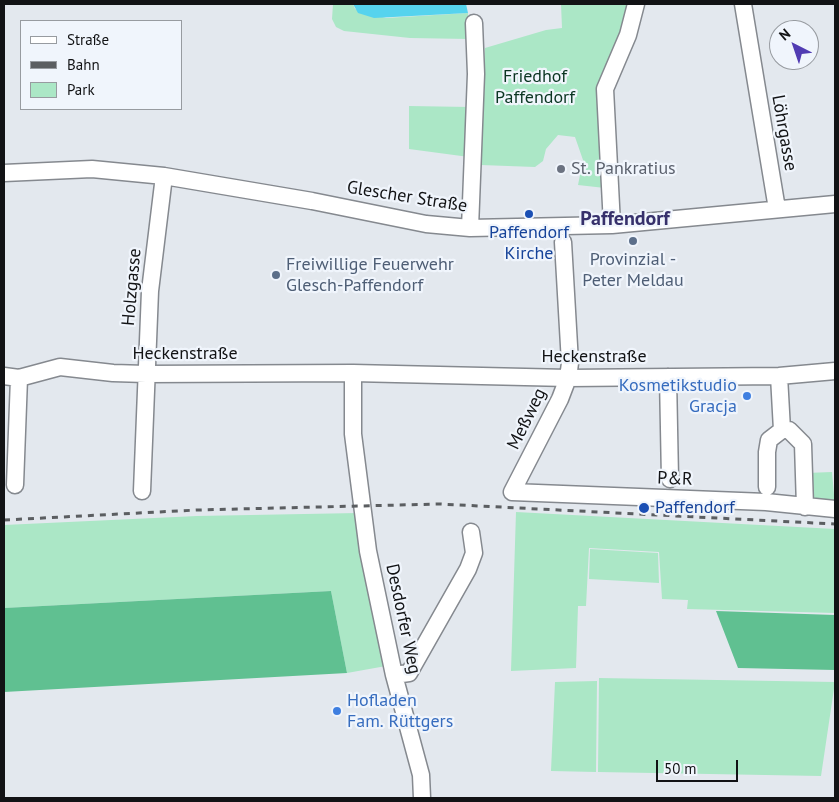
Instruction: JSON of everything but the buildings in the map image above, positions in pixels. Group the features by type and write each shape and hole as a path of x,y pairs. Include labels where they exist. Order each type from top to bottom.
{"street":[{"path":"612,225 605,89 628,35 636,4"},
{"name":"Löhrgasse","path":"743,4 777,209"},
{"path":"470,228 476,74 474,23"},
{"name":"Glescher Straße","path":"4,173 92,169 164,176 312,201 426,224 470,228 612,225 835,204"},
{"name":"Holzgasse","path":"142,491 150,291 164,176"},
{"name":"Meßweg","path":"512,492 560,399 568,378 570,363 563,242"},
{"name":"Heckenstraße","path":"15,485 12,377 60,367 113,373 146,374 353,373 568,378 779,376 835,371"},
{"name":"Desdorfer Weg","path":"353,373 353,434 368,551 394,675 418,764 422,798"},
{"path":"779,376 782,430"},
{"path":"668,377 670,479"},
{"path":"767,487 766,452 769,440 782,430 789,430 803,444 805,507"},
{"name":"P&R","path":"512,492 766,502 835,509"},
{"path":"394,675 409,673 468,569 474,553 471,532"}],"green space":[{"path":"333,4 353,4 355,9 386,18 468,13 469,39 410,38 344,31 336,27 332,19"},
{"name":"Friedhof Paffendorf","path":"561,4 628,4 618,40 597,88 599,131 605,139 605,188 578,185 583,160 575,137 558,135 546,149 543,161 535,167 481,165 481,106 485,48 546,30 562,28"},
{"path":"409,106 470,107 469,157 409,149"},
{"path":"832,472 835,506 807,505 806,473"},
{"path":"516,512 835,529 835,613 687,609 688,600 662,599 659,552 589,548 586,606 578,606 576,668 511,671"},
{"path":"358,513 386,666 347,673 331,591 4,608 4,525 197,516"},
{"path":"590,549 658,553 659,583 589,579"},
{"path":"331,591 347,673 4,692 4,608"},
{"path":"716,611 835,615 835,670 738,668"},
{"path":"599,678 835,682 821,776 598,772"},
{"path":"597,681 596,772 551,771 555,682"}],"water":[{"path":"353,4 466,4 468,13 374,18 358,13"}],"railway":[{"path":"4,520 197,510 440,504 835,524"}],"place":[{"name":"St. Pankratius","path":"561,169"},
{"name":"Paffendorf Kirche","path":"529,214"},
{"name":"Provinzial - Peter Meldau","path":"633,241"},
{"name":"Freiwillige Feuerwehr Glesch-Paffendorf","path":"276,275"},
{"name":"Kosmetikstudio Gracja","path":"747,396"},
{"name":"Paffendorf","path":"644,508"},
{"name":"Hofladen Fam. Rüttgers","path":"337,711"}],"district":[{"name":"Paffendorf","path":"625,219"}]}
